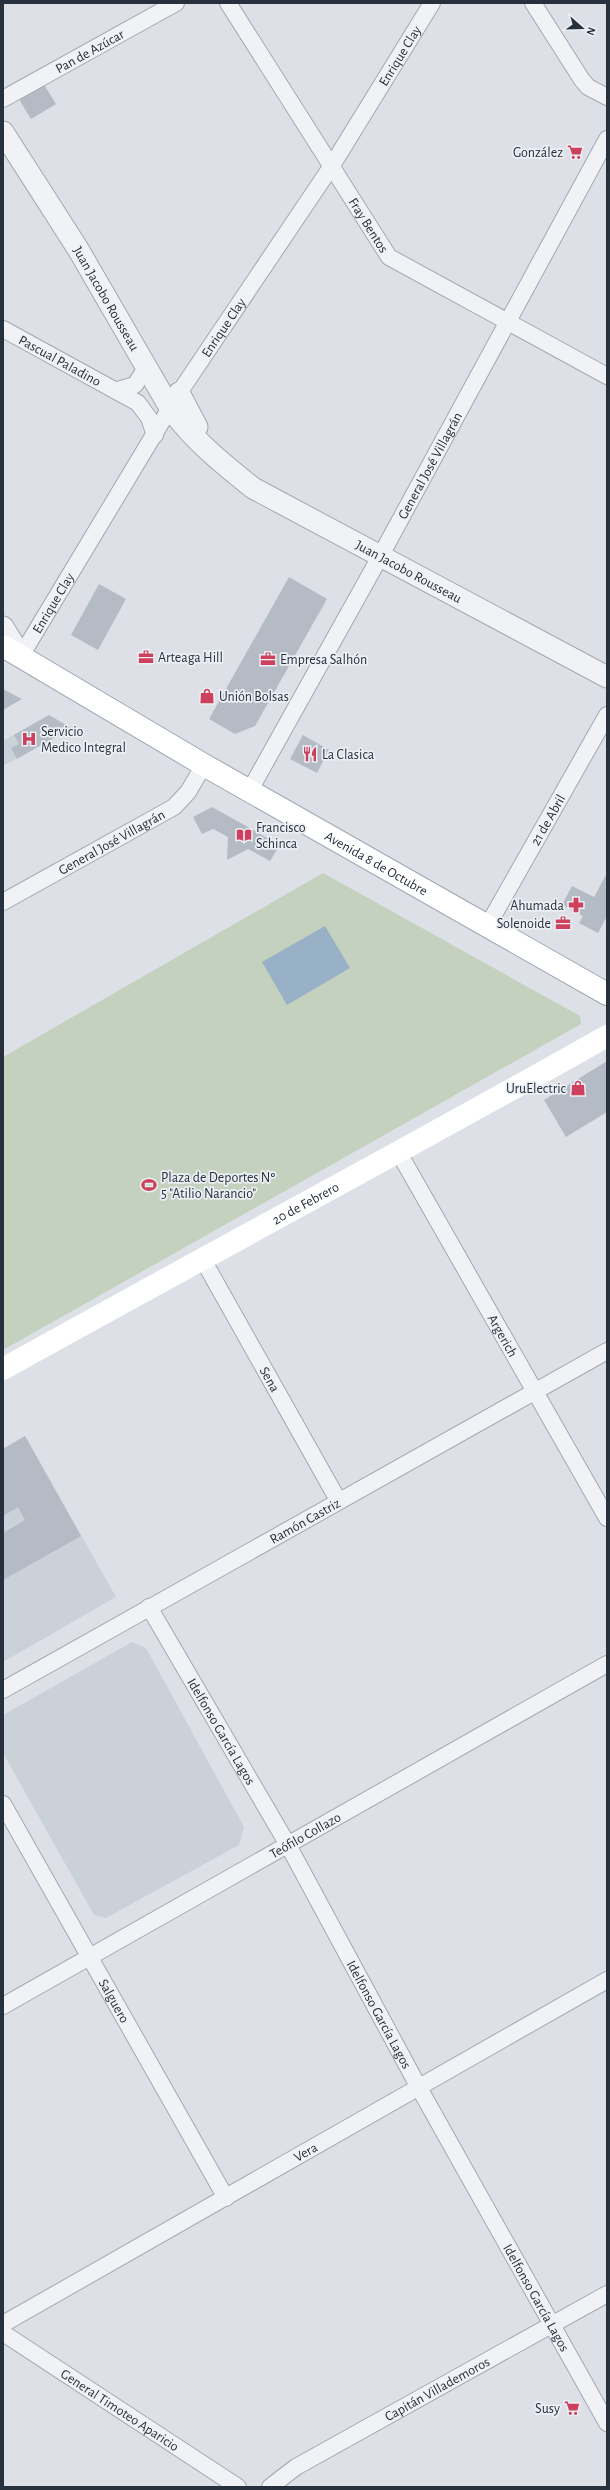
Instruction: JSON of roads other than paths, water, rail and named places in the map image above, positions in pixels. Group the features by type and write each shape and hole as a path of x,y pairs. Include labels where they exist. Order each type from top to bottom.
{"main road":[{"name":"Avenida 8 de Octubre","path":"12,651 204,765 607,994"},
{"name":"20 de Febrero","path":"3,1369 202,1258 399,1153 607,1036"}],"street":[{"name":"Pan de Azúcar","path":"3,99 176,3"},
{"name":"Fray Bentos","path":"228,3 389,257 607,376"},
{"name":"Enrique Clay","path":"12,651 155,435 174,400 331,167 432,3"},
{"path":"534,3 582,80 588,86 607,97"},
{"name":"Juan Jacobo Rousseau","path":"3,132 78,249 146,368 174,400 184,427 216,458 253,488 607,677"},
{"name":"General José Villagrán","path":"250,790 381,555 506,322 607,139"},
{"name":"Pascual Paladino","path":"3,328 118,390 144,409 155,435"},
{"name":"Pascual Paladino","path":"118,390 135,385 146,368"},
{"path":"3,627 12,651"},
{"name":"21 de Abril","path":"488,925 607,715"},
{"name":"General José Villagrán","path":"3,902 174,807 188,792 204,765"},
{"name":"Argerich","path":"399,1153 607,1518"},
{"name":"Sena","path":"202,1258 338,1500"},
{"name":"Ramón Castriz","path":"3,1690 338,1500 607,1351"},
{"name":"Idelfonso García Lagos","path":"149,1607 288,1845 418,2086 607,2423"},
{"name":"Teófilo Collazo","path":"3,2006 607,1664"},
{"name":"Salguero","path":"3,1804 226,2198"},
{"name":"Vera","path":"3,2324 226,2198 418,2086 607,1980"},
{"name":"Capitán Villademoros","path":"270,2487 296,2467 552,2326 607,2294"},
{"name":"General Timoteo Aparicio","path":"3,2333 238,2487"}],"water":[{"path":"325,926 350,968 287,1005 262,962"}],"place":[{"name":"González","path":"575,152"},
{"name":"Arteaga Hill","path":"146,657"},
{"name":"Empresa Salhón","path":"268,659"},
{"name":"Unión Bolsas","path":"207,696"},
{"name":"Servicio Medico Integral","path":"29,739"},
{"name":"La Clasica","path":"310,754"},
{"name":"Francisco Schinca","path":"244,835"},
{"name":"Ahumada","path":"576,905"},
{"name":"Solenoide","path":"563,923"},
{"name":"UruElectric","path":"578,1088"},
{"name":"Plaza de Deportes Nº 5 \"Atilio Narancio\"","path":"149,1185"},
{"name":"Susy","path":"572,2408"}]}
